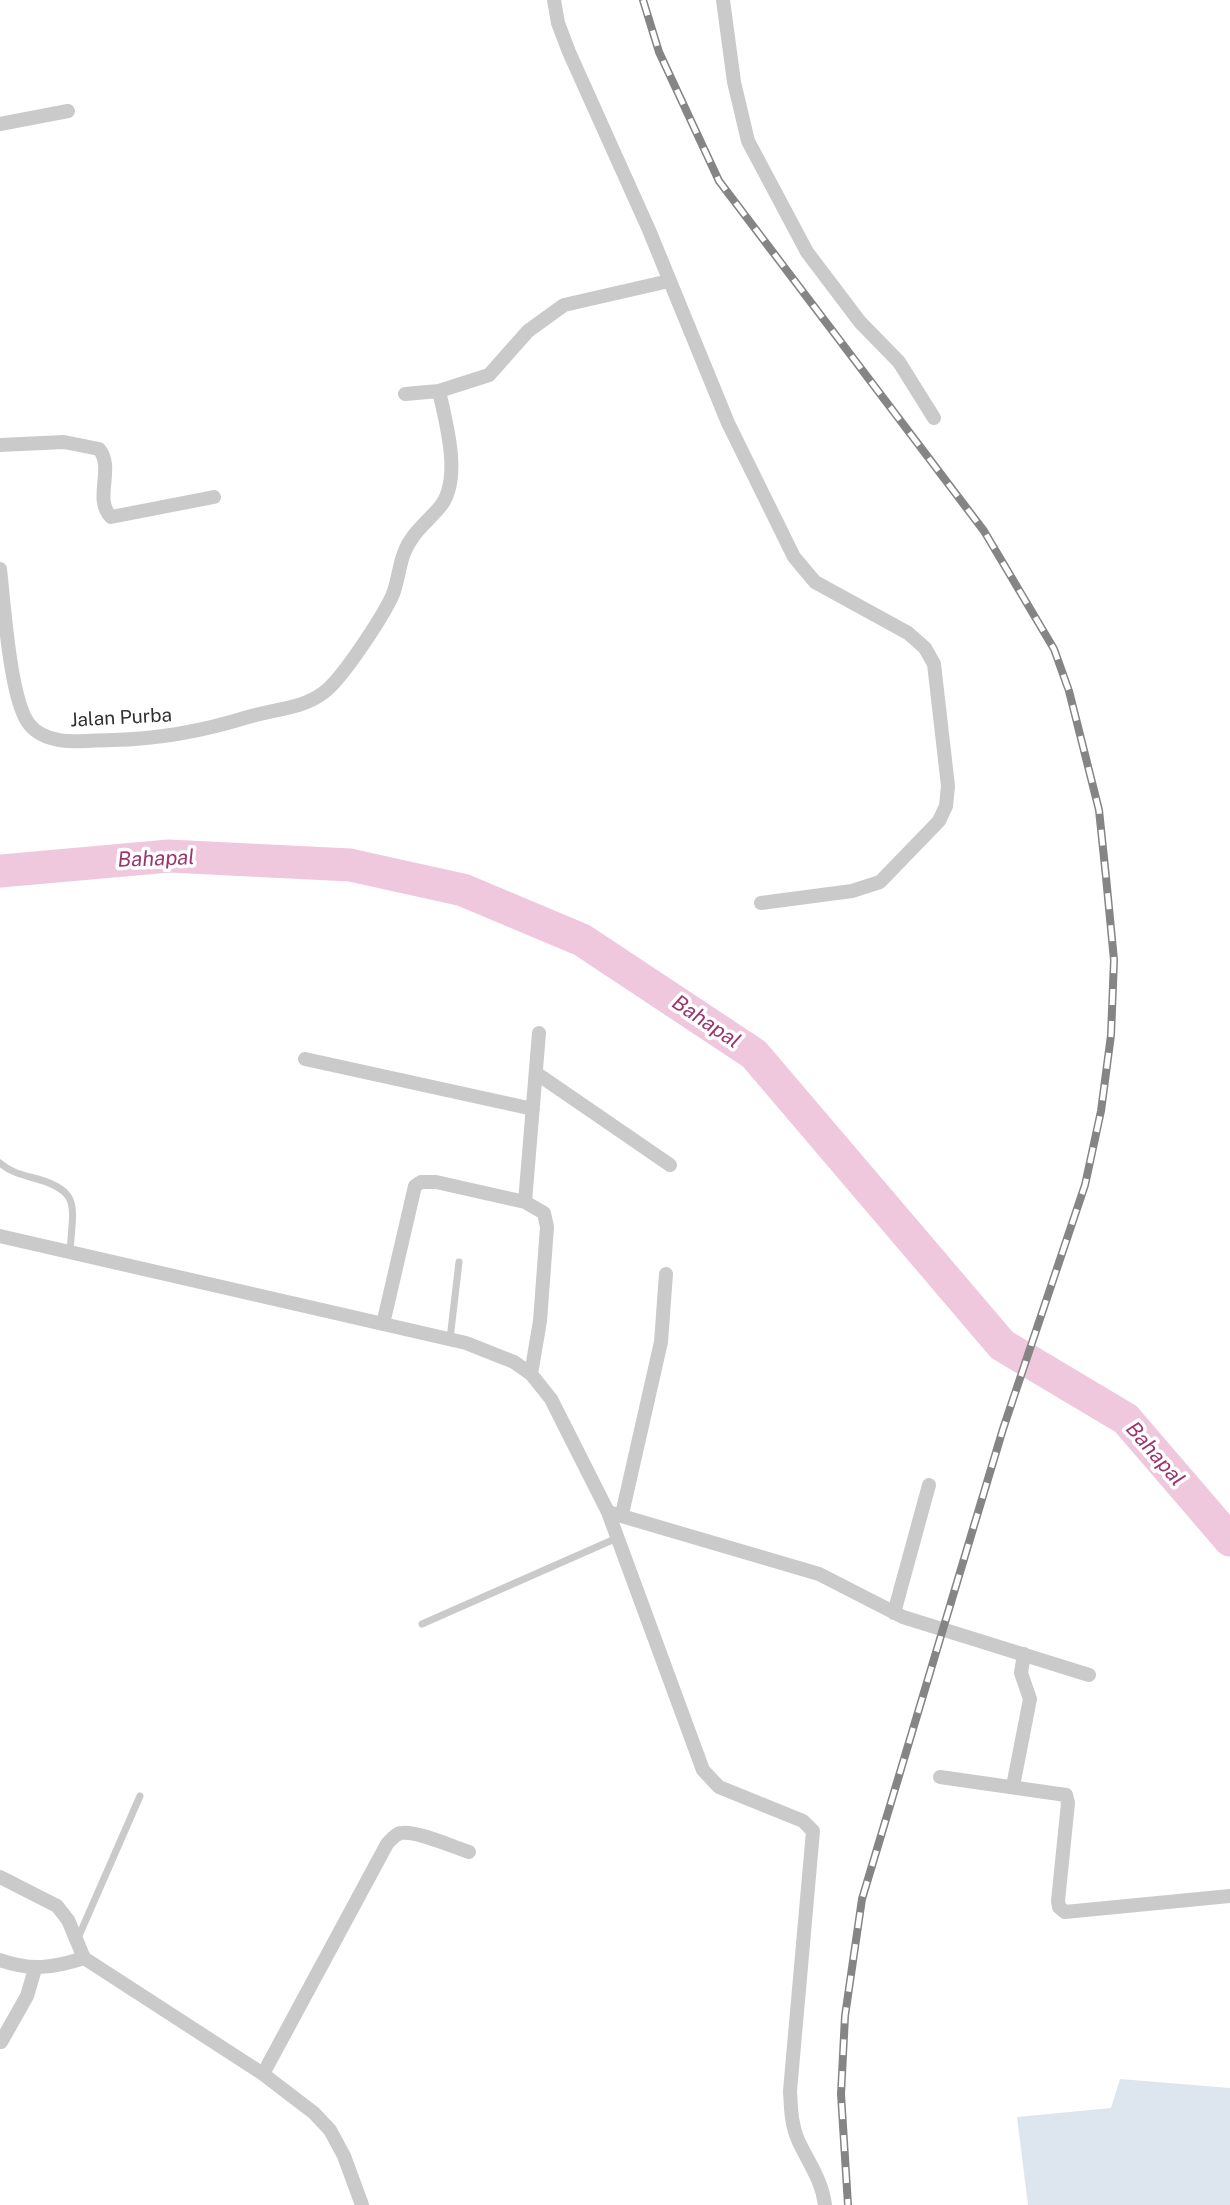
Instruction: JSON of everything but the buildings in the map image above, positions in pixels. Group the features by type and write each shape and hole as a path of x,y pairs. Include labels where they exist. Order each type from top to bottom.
{"street":[{"path":"554,0 558,23 569,52 728,424 794,557 815,582 908,633 925,648 934,664 939,689 948,786 946,806 939,821 890,874 869,887 761,902"},
{"path":"723,0 734,82 748,141 807,251 860,322 899,362 934,418"},
{"path":"0,124 68,111"},
{"path":"405,394 439,391 489,375 528,331 564,305 669,281"},
{"name":"Jalan Purba","path":"0,569 4,625 24,718 39,734 52,739 165,737 197,733 250,716 295,706 323,694 340,677 393,595 404,552 417,529 440,507 450,492 449,440 439,391"},
{"path":"0,445 64,442 99,449 106,466 105,508 111,517 215,497"},
{"path":"525,1202 539,1032"},
{"path":"305,1059 533,1109"},
{"path":"536,1073 670,1165"},
{"path":"383,1324 415,1185 421,1182 436,1182 525,1202 544,1213 547,1227 540,1321 531,1374"},
{"path":"0,1236 488,1350 531,1374 551,1399 615,1513 819,1574 894,1613 1089,1675"},
{"path":"666,1274 662,1342 615,1513 618,1538 704,1770 719,1787 803,1821 813,1831 790,2091 791,2116 798,2139 817,2176 825,2205"},
{"path":"894,1613 929,1485"},
{"path":"1013,1786 1030,1699 1021,1674 1024,1654"},
{"path":"940,1777 1060,1792 1067,1799 1058,1901 1061,1910 1071,1913 1230,1896"},
{"path":"263,2074 387,1844 401,1833 412,1834 469,1852"},
{"path":"0,1877 57,1906 78,1939 84,1958 263,2074 314,2113 330,2130 344,2156 362,2205"},
{"path":"0,1960 35,1969 57,1967 84,1958"},
{"path":"1,2042 27,1996 35,1969"}],"lane":[{"path":"0,1163 20,1174 57,1184 65,1191 72,1214 70,1252"},
{"path":"450,1339 458,1262"},
{"path":"422,1624 618,1538"},
{"path":"78,1939 140,1796"}],"shaded area":[{"path":"1120,2079 1230,2088 1230,2205 1028,2205 1017,2117 1111,2108"}],"waterway":[{"name":"Bahapal","path":"0,871 169,856 350,865 463,890 582,940 754,1054 1002,1345 1126,1419 1230,1540"}],"railway":[{"path":"643,0 659,52 719,181 984,531 1054,649 1069,691 1099,810 1114,960 1111,1035 1101,1111 1085,1185 1003,1429 862,1899 845,2016 841,2094 848,2205"}]}
